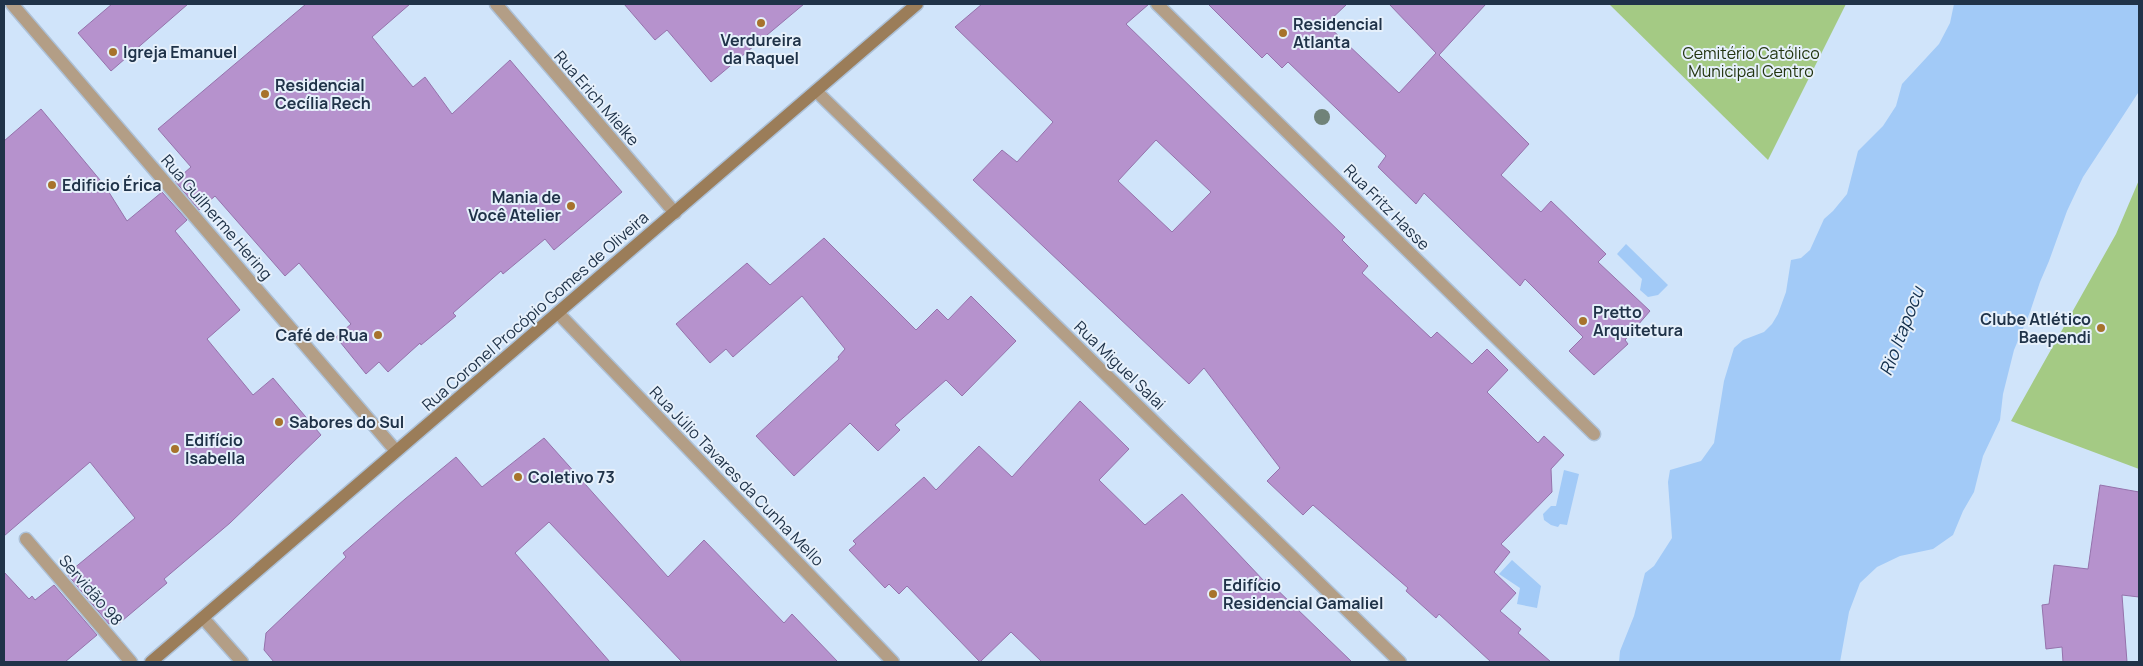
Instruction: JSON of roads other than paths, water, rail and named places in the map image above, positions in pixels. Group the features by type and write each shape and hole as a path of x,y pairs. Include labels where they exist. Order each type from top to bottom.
{"main road":[{"name":"Rua Coronel Procópio Gomes de Oliveira","path":"151,662 917,4"}],"street":[{"name":"Rua Guilherme Hering","path":"12,4 396,452"},
{"name":"Rua Erich Mielke","path":"496,4 675,213"},
{"name":"Rua Fritz Hasse","path":"1157,4 1594,434"},
{"name":"Rua Miguel Salai","path":"816,91 1400,662"},
{"name":"Rua Júlio Tavares da Cunha Mello","path":"558,313 893,662"},
{"name":"Servidão 98","path":"26,539 131,662"},
{"path":"203,618 242,662"}],"water":[{"name":"Rio Itapocu","path":"1954,4 2139,4 2139,86 2138,93 2083,177 2067,211 2014,350 2003,394 2000,420 1983,456 1974,492 1963,511 1953,535 1933,549 1900,556 1877,567 1860,583 1849,612 1840,662 1619,662 1620,651 1634,616 1645,573 1654,566 1672,538 1668,482 1670,470 1701,461 1714,443 1724,381 1734,348 1743,340 1764,332 1772,324 1786,292 1791,260 1801,258 1810,250 1824,219 1847,194 1858,151 1883,126 1896,106 1902,84 1939,44 1950,23"},
{"path":"1626,244 1668,285 1658,295 1648,297 1640,290 1642,279 1617,254"},
{"path":"1564,470 1579,474 1567,525 1560,524 1558,527 1544,520 1543,514 1551,506 1556,506"},
{"path":"1512,560 1541,586 1537,608 1517,604 1520,588 1499,574"}],"place":[{"name":"Verdureira da Raquel","path":"761,23"},
{"name":"Residencial Atlanta","path":"1283,33"},
{"name":"Igreja Emanuel","path":"113,52"},
{"name":"Residencial Cecília Rech","path":"265,94"},
{"name":"Edificio Érica","path":"52,185"},
{"name":"Mania de Você Atelier","path":"571,206"},
{"name":"Pretto Arquitetura","path":"1583,321"},
{"name":"Clube Atlético Baependi","path":"2101,328"},
{"name":"Café de Rua","path":"378,335"},
{"name":"Sabores do Sul","path":"279,422"},
{"name":"Edifício Isabella","path":"175,449"},
{"name":"Coletivo 73","path":"518,477"},
{"name":"Edifício Residencial Gamaliel","path":"1213,594"}],"park label":[{"name":"Cemitério Católico Municipal Centro","path":"1751,62"}]}
